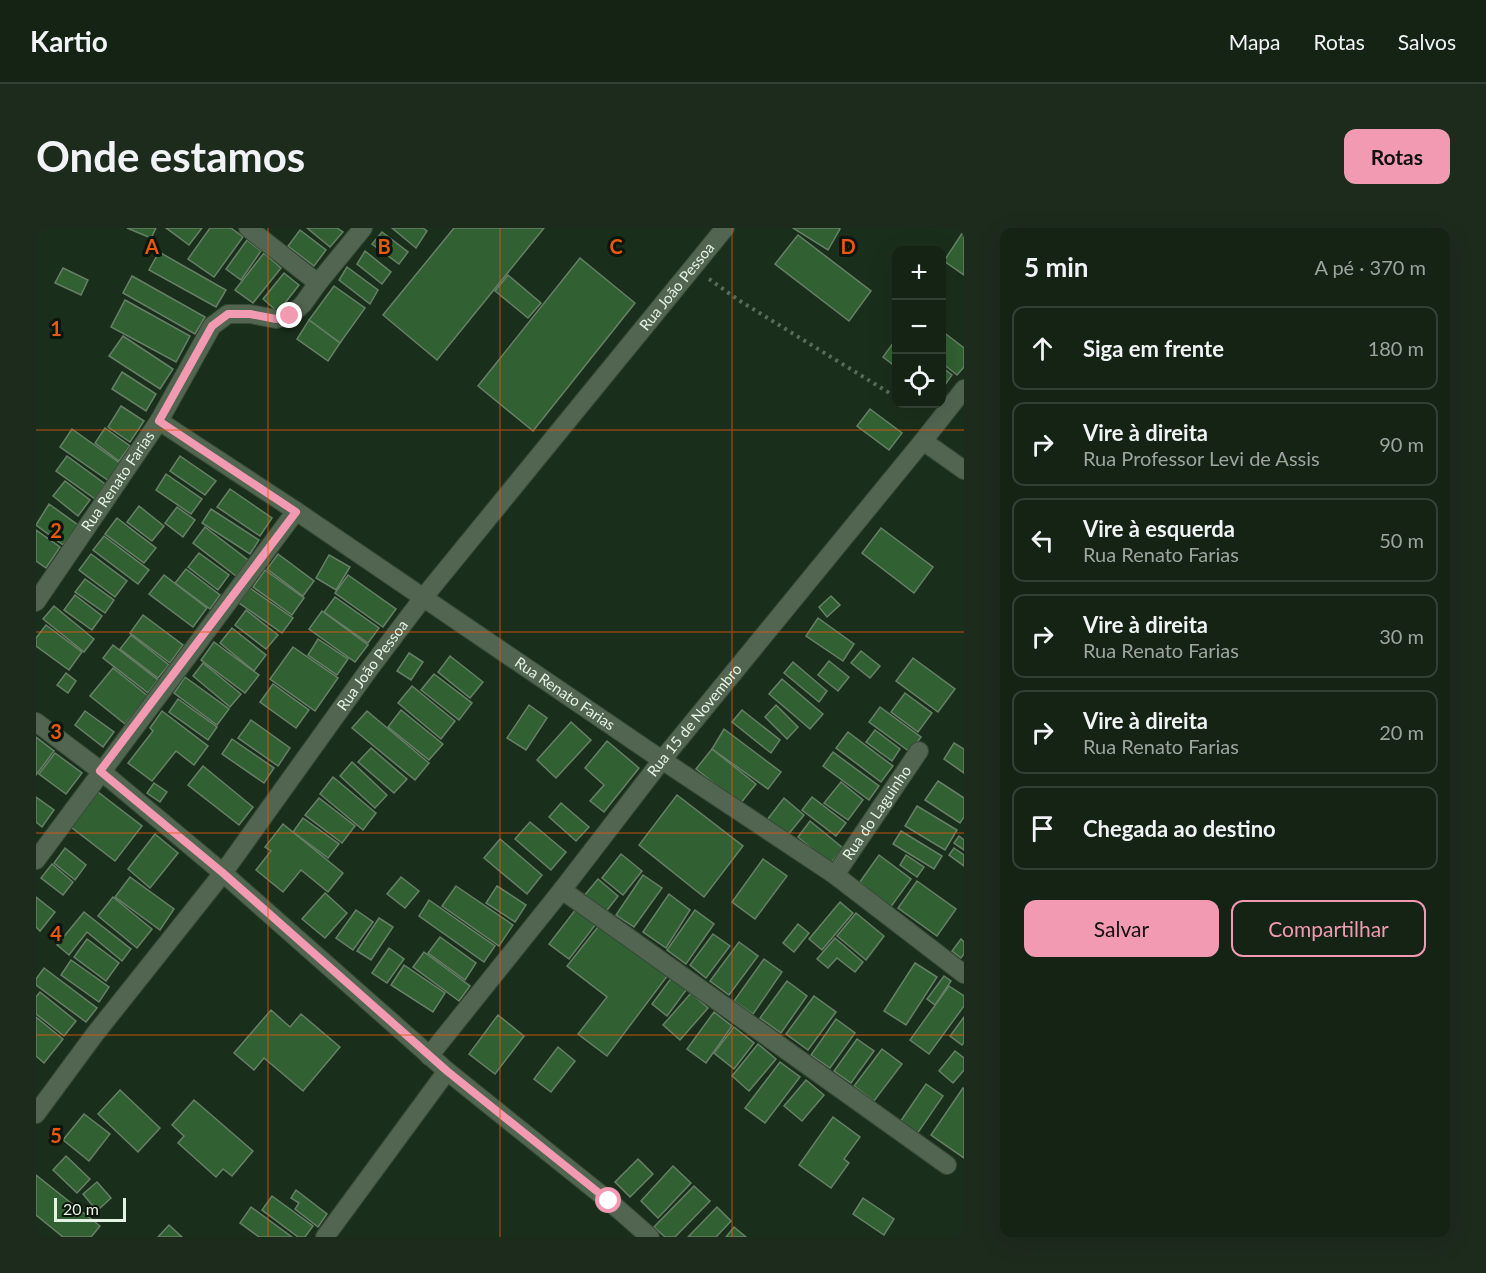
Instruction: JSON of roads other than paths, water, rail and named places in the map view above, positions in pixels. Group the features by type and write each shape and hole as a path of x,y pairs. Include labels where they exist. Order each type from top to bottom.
{"street":[{"path":"248,228 318,283"},
{"name":"Rua Renato Farias","path":"36,602 159,421 212,326 228,314 250,314 276,319 290,316 303,304 363,228"},
{"name":"Rua João Pessoa","path":"36,1114 95,1034 223,873 423,598 725,228"},
{"name":"Rua 15 de Novembro","path":"429,1056 562,890 662,760 924,441 964,389"},
{"name":"Rua Renato Farias","path":"159,421 835,875 964,974"},
{"path":"924,441 964,470"},
{"path":"36,860 100,771 296,512"},
{"path":"36,723 100,771 223,873 429,1056 609,1201 650,1237"},
{"name":"Rua do Laguinho","path":"835,875 919,751"},
{"path":"562,890 947,1165"},
{"path":"325,1237 447,1071"}]}
